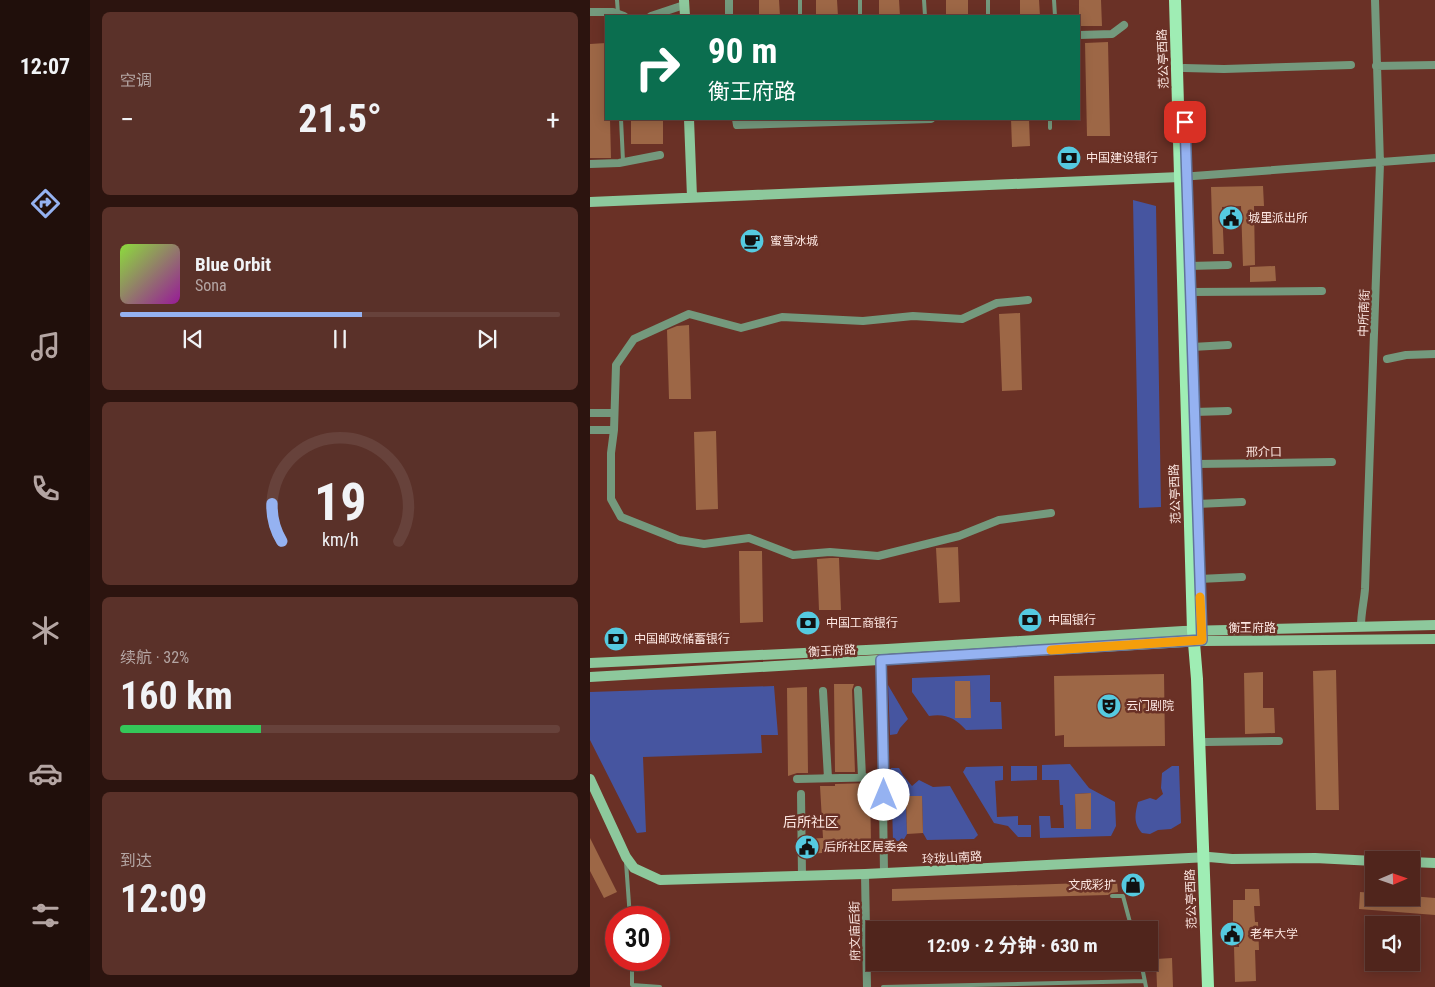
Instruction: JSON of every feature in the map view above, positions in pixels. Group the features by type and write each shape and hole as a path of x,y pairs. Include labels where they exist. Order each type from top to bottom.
{"main road":[{"name":"范公亭西路","path":"1175,0 1183,176 1198,636 1206,742 1208,987"},
{"name":"范公亭西路","path":"1182,0 1184,68 1183,176 1189,266 1199,579 1197,679 1214,987"},
{"path":"684,2 685,15"},
{"path":"689,120 692,197"},
{"path":"590,202 1183,176"},
{"name":"衡王府路","path":"590,677 881,660 1198,636 1361,626 1435,625"},
{"name":"衡王府路","path":"590,663 1198,636 1435,639"},
{"name":"玲珑山南路","path":"590,779 626,857 634,868 660,880 865,874 1206,857 1232,859 1365,860"},
{"path":"1420,863 1435,864"}],"street":[{"path":"729,0 730,15"},
{"name":"中所南街","path":"1361,626 1360,613 1364,602 1365,589 1380,163 1375,0"},
{"path":"653,15 684,2"},
{"path":"590,12 613,12 620,15"},
{"path":"1080,35 1112,34 1124,25"},
{"path":"1184,68 1224,69 1350,65"},
{"path":"1376,66 1435,65"},
{"path":"736,120 737,126 801,121 865,120"},
{"path":"590,164 622,163 660,155"},
{"path":"1183,176 1435,158"},
{"path":"1189,266 1228,265"},
{"path":"1190,292 1322,291"},
{"path":"1028,300 996,303 962,319 913,316 863,321 782,317 741,328 689,314 634,339 616,365 614,430 611,453 611,499 620,517 679,540 704,544 748,538 782,549 792,555 830,552 878,556 959,536 998,520 1051,513"},
{"path":"1192,347 1228,346"},
{"path":"1387,359 1406,355 1435,354"},
{"path":"1194,412 1228,411"},
{"path":"590,413 614,413"},
{"path":"590,430 614,430"},
{"name":"邢介口","path":"1196,464 1332,462"},
{"path":"1197,504 1242,502"},
{"path":"1199,579 1242,577"},
{"path":"881,660 884,873"},
{"path":"858,690 862,777"},
{"path":"823,691 828,778"},
{"path":"1206,742 1279,741"},
{"path":"797,779 884,777"},
{"path":"801,794 802,876"},
{"name":"府文庙后街","path":"865,874 867,987"}],"lane":[{"path":"617,0 620,15"},
{"path":"800,0 800,15"},
{"path":"860,0 860,15"},
{"path":"924,0 924,15"},
{"path":"988,0 988,15"},
{"path":"1054,0 1055,15"},
{"path":"621,120 622,163"},
{"path":"1050,120 1050,128"},
{"path":"626,857 629,906"},
{"path":"1112,896 1123,896 1130,921"},
{"path":"632,971 632,986 660,987"},
{"path":"1143,971 1146,987"},
{"path":"883,987 1145,981"}],"shaded area":[{"path":"1133,200 1156,206 1161,507 1139,508"},
{"path":"990,675 990,702 1001,702 1002,729 966,730 950,717 940,715 929,716 912,692 912,678","holes":["955,681 970,681 971,718 955,718"]},
{"path":"888,685 908,719 897,734 890,735"},
{"path":"774,686 778,735 761,735 762,753 643,757 646,832 637,833 590,740 590,692"},
{"path":"1070,764 1089,788 1115,802 1116,826 1111,836 1040,838 1039,816 1050,816 1051,828 1064,828 1063,805 1060,805 1059,780 1042,780 1042,765","holes":["1091,793 1091,829 1076,829 1075,794"]},
{"path":"1003,766 1003,780 995,781 997,817 1018,816 1018,825 1031,825 1031,837 1018,837 1008,826 994,823 963,772 966,767"},
{"path":"1011,766 1037,766 1037,780 1011,781"},
{"path":"1172,766 1179,766 1181,823 1171,829 1158,830 1150,834 1142,833 1137,826 1136,811 1138,802 1150,798 1156,800 1163,794 1161,788 1162,773"},
{"path":"891,768 899,768 912,786 919,780 933,787 950,786 978,835 974,839 927,840 923,833 922,796 906,796 907,834 903,841 893,841"}],"building":[{"path":"759,0 779,0 780,15 759,15"},
{"path":"816,0 837,0 838,15 816,15"},
{"path":"879,0 899,0 900,15 879,15"},
{"path":"946,0 968,0 968,15 946,15"},
{"path":"1020,0 1039,0 1040,15 1020,15"},
{"path":"1079,0 1101,0 1102,26 1080,26"},
{"path":"1108,42 1110,136 1087,136 1085,43"},
{"path":"605,43 605,120 610,120 611,158 590,158 590,44"},
{"path":"631,120 663,120 663,144 631,144"},
{"path":"1011,120 1029,120 1030,146 1012,147"},
{"path":"1263,186 1264,206 1254,206 1255,265 1243,266 1241,206 1222,207 1224,254 1213,254 1211,187"},
{"path":"1275,266 1276,281 1250,282 1250,267"},
{"path":"1020,313 1022,390 1002,391 999,314"},
{"path":"689,325 691,399 669,399 667,330 677,326"},
{"path":"716,431 718,509 696,510 694,432"},
{"path":"958,547 960,602 939,603 936,548"},
{"path":"739,551 762,551 763,622 740,623"},
{"path":"839,558 841,610 819,610 817,559"},
{"path":"1336,670 1339,810 1316,810 1313,671"},
{"path":"1263,672 1263,708 1274,708 1275,733 1245,734 1244,673"},
{"name":"云门剧院","path":"1164,674 1165,746 1064,747 1064,735 1055,736 1054,676"},
{"path":"955,681 970,681 971,718 955,718"},
{"path":"834,684 854,684 852,690 855,772 835,772"},
{"path":"807,687 808,773 797,773 788,776 787,688"},
{"path":"870,783 871,843 861,850 822,849 822,853 807,854 807,839 823,838 820,786"},
{"path":"1091,793 1091,829 1076,829 1075,794"},
{"path":"906,796 922,796 923,833 907,834"},
{"path":"590,838 617,892 604,898 590,871"},
{"path":"1117,882 1118,892 1108,895 892,901 892,889"},
{"path":"1245,889 1259,889 1260,906 1254,906 1255,922 1258,922 1259,950 1255,950 1256,981 1235,982 1234,947 1239,947 1239,923 1233,923 1233,900 1245,900"},
{"path":"1360,892 1365,892 1365,906 1420,906 1420,897 1435,898 1435,915 1359,909"},
{"path":"1172,958 1173,987 1157,987 1158,959"}],"slow traffic":[{"path":"1051,650 1202,640 1200,597"}],"place":[{"name":"中国建设银行","path":"1069,158"},
{"name":"城里派出所","path":"1231,218"},
{"name":"蜜雪冰城","path":"752,241"},
{"name":"中国银行","path":"1030,620"},
{"name":"中国工商银行","path":"808,623"},
{"name":"中国邮政储蓄银行","path":"616,639"},
{"name":"云门剧院","path":"1109,706"},
{"name":"后所社区居委会","path":"807,847"},
{"name":"文成彩扩","path":"1133,885"},
{"name":"老年大学","path":"1232,934"}],"district":[{"name":"后所社区","path":"811,822"}],"route":[{"path":"884,795 881,660 1202,640 1185,122"}]}
